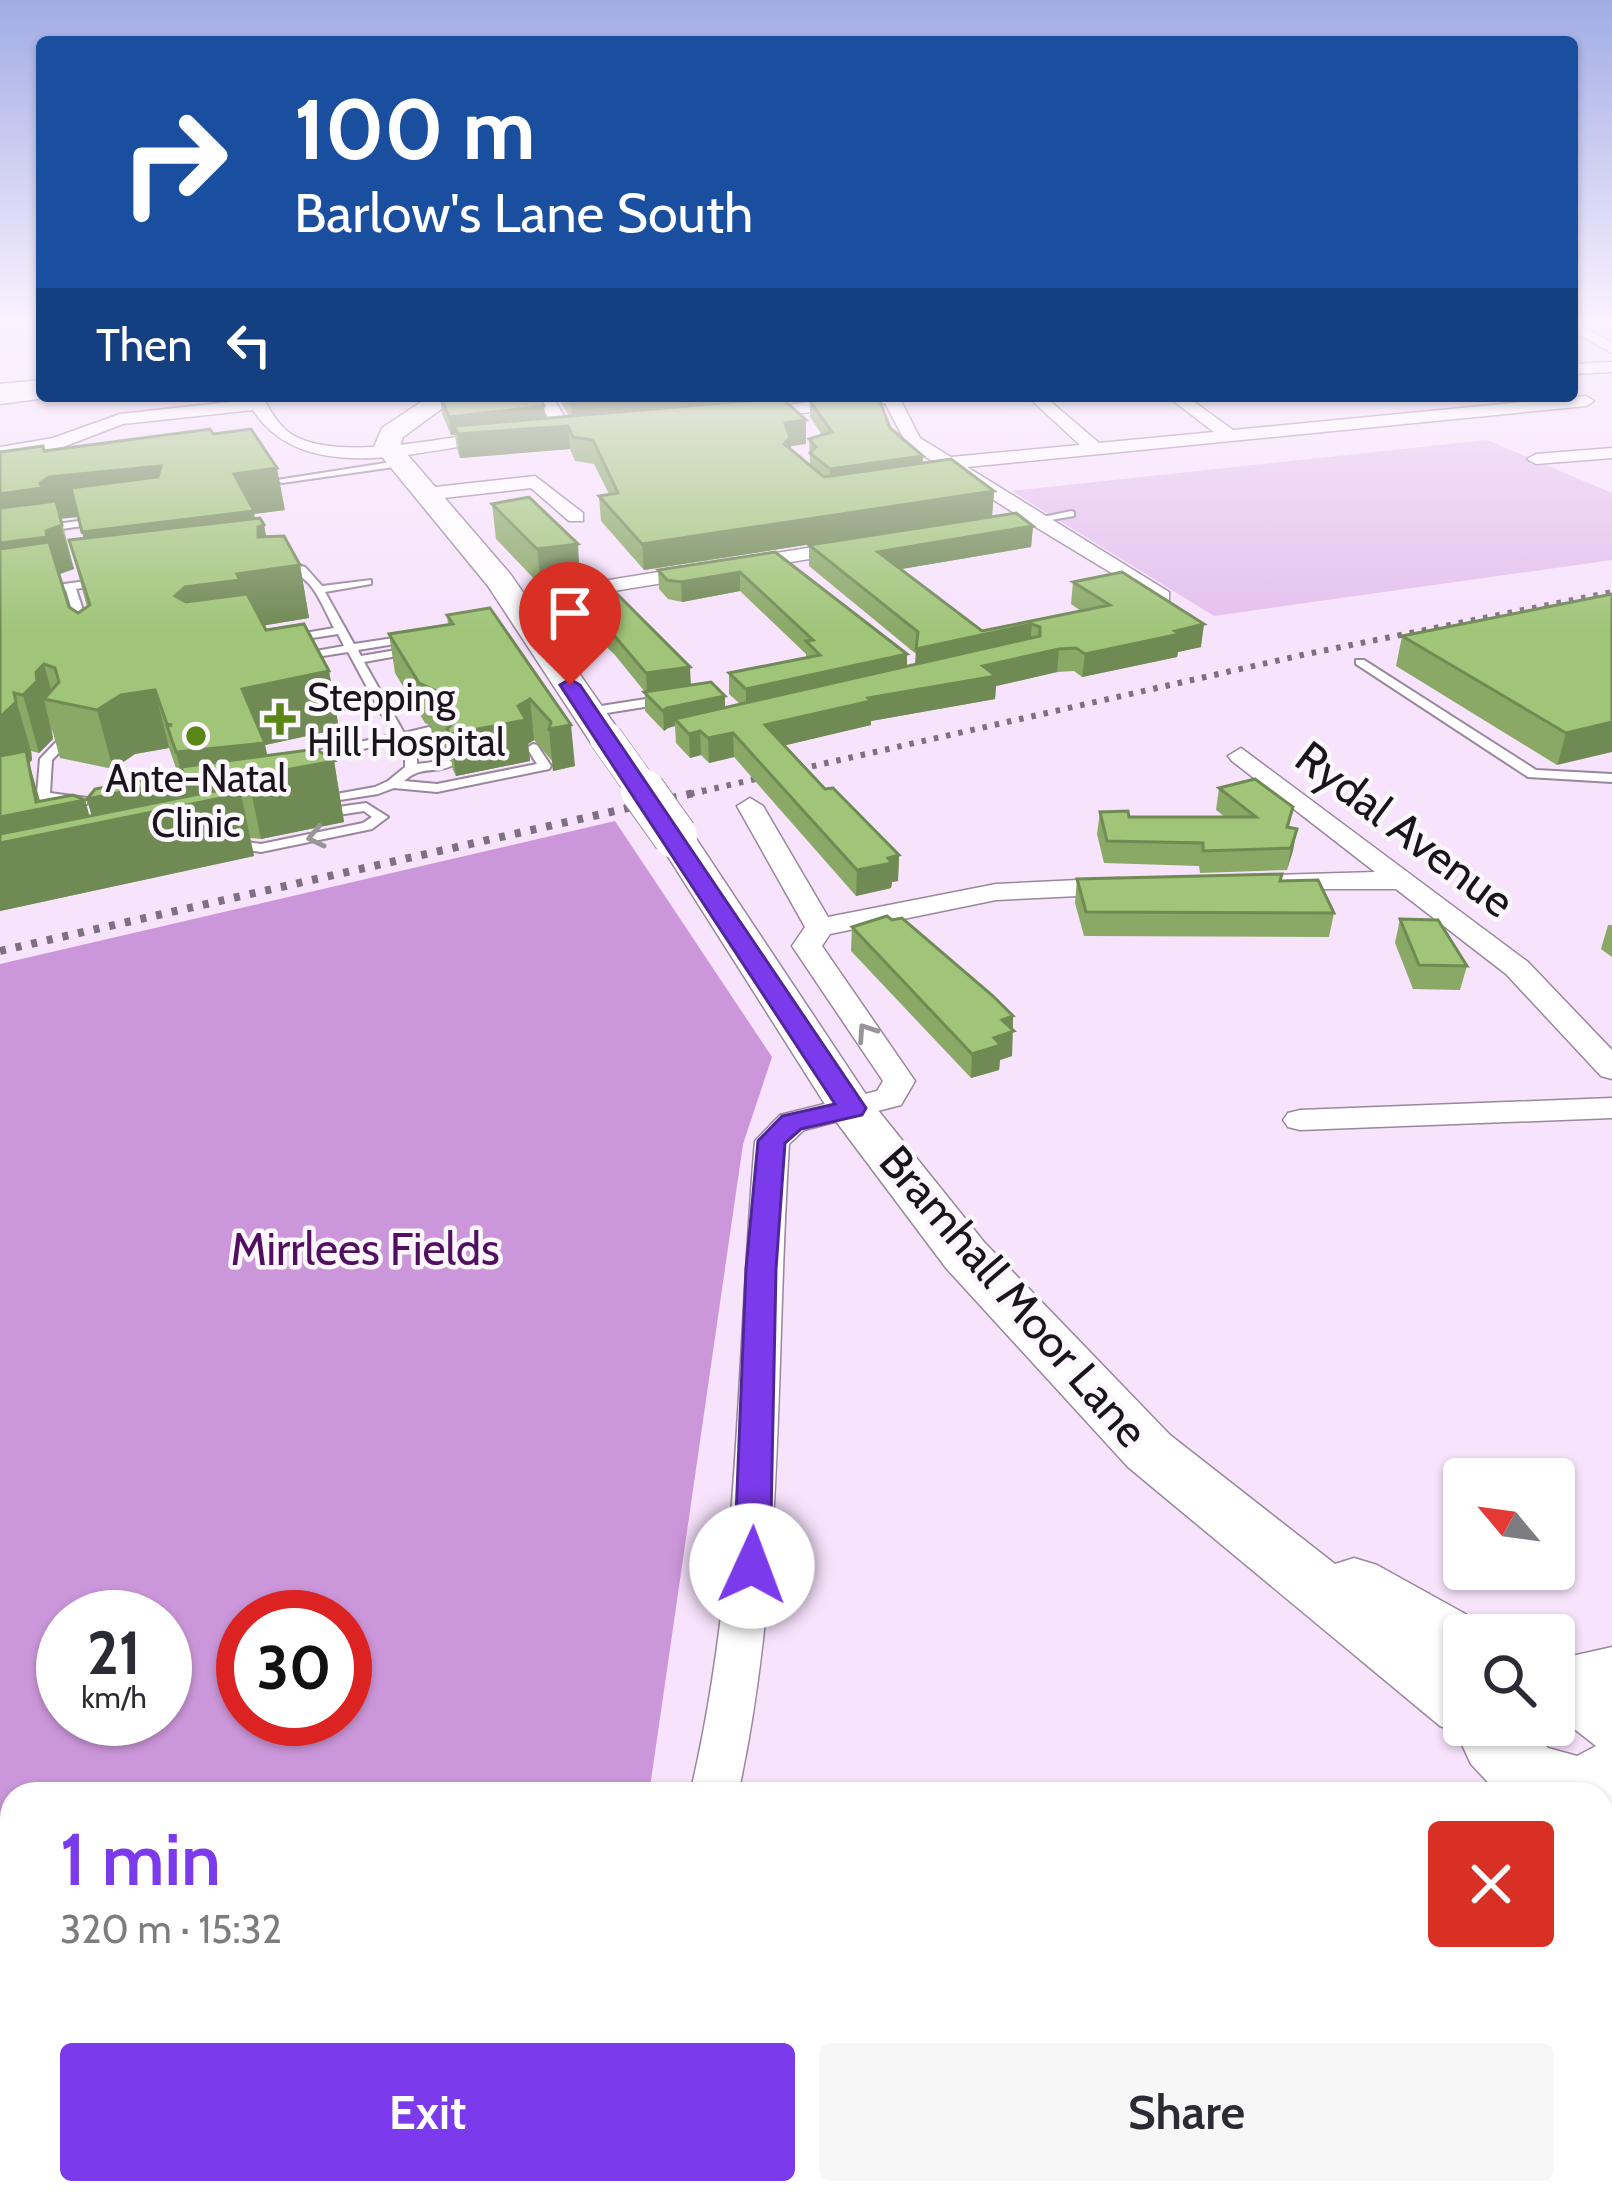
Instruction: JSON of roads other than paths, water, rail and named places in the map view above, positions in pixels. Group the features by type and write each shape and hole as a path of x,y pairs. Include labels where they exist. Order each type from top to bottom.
{"street":[{"path":"0,452 57,443 105,425"},
{"path":"274,425 283,437 302,445 392,455 436,442 586,429"},
{"path":"392,455 391,433 403,425"},
{"path":"432,425 436,442"},
{"path":"545,425 545,432"},
{"path":"799,425 802,428"},
{"path":"907,425 913,441 947,470 968,475 1178,608"},
{"path":"1067,425 1092,446"},
{"path":"1216,425 1226,432"},
{"path":"947,470 1092,446 1311,425"},
{"path":"1535,458 1612,453"},
{"name":"Bramhall Moor Lane","path":"392,455 597,725 852,1108 965,1255 1149,1451 1443,1688"},
{"path":"426,494 535,482 576,517"},
{"path":"968,530 1040,519"},
{"path":"518,621 874,544"},
{"name":"Rydal Avenue","path":"1241,756 1517,968 1612,1069"},
{"path":"750,806 820,927"},
{"path":"1242,883 1403,880"},
{"path":"717,1782 730,1734 752,1566 761,1269 772,1141 792,1122 889,1098 899,1081 807,946 820,927 996,892 1150,885"},
{"path":"1300,1120 1612,1108"},
{"name":"Bramhall Moor Lane","path":"1205,1496 1443,1634"},
{"path":"1575,1675 1612,1667"},
{"path":"1499,1746 1507,1760 1591,1774 1598,1704 1575,1691"}],"lane":[{"path":"282,480 392,455"},
{"path":"1040,519 1071,514"},
{"path":"0,535 117,518"},
{"path":"0,544 74,534"},
{"path":"267,561 291,564 316,584 411,757 411,767"},
{"path":"0,586 85,574 83,568"},
{"path":"0,596 113,580"},
{"path":"294,581 367,582"},
{"path":"70,586 88,642"},
{"path":"273,642 342,630"},
{"path":"310,656 420,643"},
{"path":"1360,662 1533,773 1612,778"},
{"path":"597,725 674,699"},
{"path":"43,796 46,759 64,741 62,730"},
{"path":"429,730 292,760 305,804 393,784 437,788 545,766 533,748"},
{"path":"393,784 411,767 448,764"},
{"path":"0,803 43,796 97,804 88,815"},
{"path":"204,848 227,844 261,848 367,826 381,817 366,807 338,812"}],"railway":[{"path":"690,794 1302,655 1612,592"},
{"path":"0,951 703,791"}],"place":[{"name":"Stepping Hill Hospital","path":"280,719"},
{"name":"Ante-Natal Clinic","path":"196,736"}],"park label":[{"name":"Mirrlees Fields","path":"365,1249"}]}
